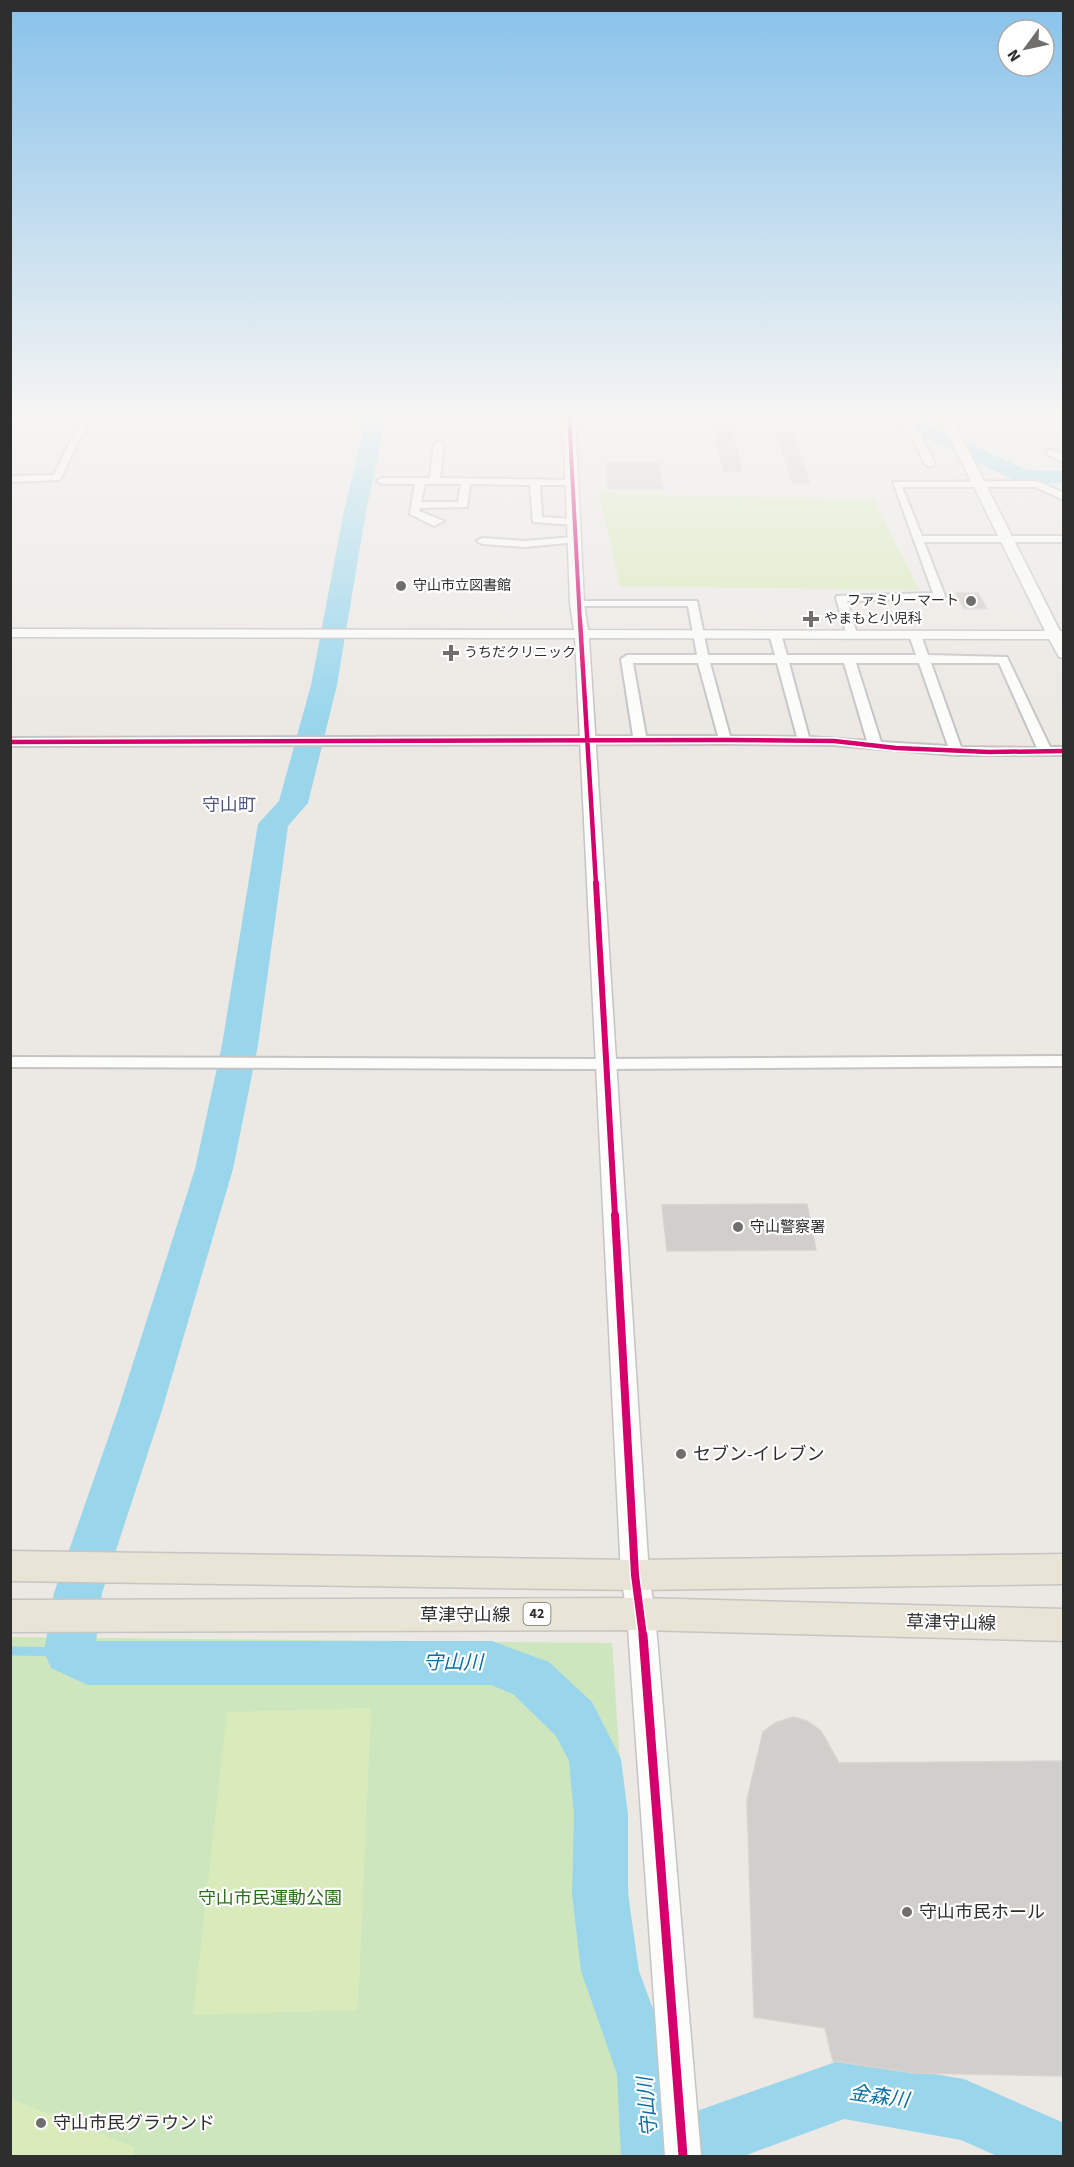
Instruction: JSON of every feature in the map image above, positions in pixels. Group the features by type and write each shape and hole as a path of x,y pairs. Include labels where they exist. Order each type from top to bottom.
{"main road":[{"path":"10,1566 635,1575 1064,1569"},
{"name":"草津守山線","path":"10,1616 641,1614 1064,1625"}],"street":[{"path":"420,515 434,523 438,521"},
{"path":"537,515 537,520 574,531"},
{"path":"573,515 635,1575 641,1614 683,2157"},
{"path":"851,634 841,598 940,596 909,515"},
{"path":"994,515 1059,635 1064,654"},
{"path":"482,541 524,544 574,531"},
{"path":"919,539 1064,539"},
{"path":"577,603 693,603 703,658 725,740"},
{"path":"10,633 1059,635"},
{"path":"775,634 804,741"},
{"path":"915,635 921,659 956,751"},
{"path":"640,741 627,659 1004,659 1045,751"},
{"path":"849,659 875,745"},
{"path":"10,742 725,740 804,741 956,751 1064,751"},
{"path":"10,1062 605,1064 1064,1061"}],"green space":[{"path":"604,515 882,515 919,590 620,586"},
{"name":"守山市民運動公園","path":"11,1637 612,1643 646,2156 11,2156"},
{"path":"371,1708 358,2010 193,2015 227,1712"},
{"name":"守山市民グラウンド","path":"11,2099 134,2147 134,2156 11,2156"}],"building":[{"name":"ファミリーマート","path":"956,593 978,593 987,609 964,609"},
{"name":"守山警察署","path":"807,1204 816,1250 667,1251 662,1205"},
{"name":"守山市民ホール","path":"793,1717 807,1721 821,1731 839,1763 1064,1761 1064,2076 914,2073 833,2061 825,2028 754,2017 747,1800 763,1732 775,1723"}],"waterway":[{"path":"354,515 324,685 293,803 273,824 240,1045 214,1169 140,1410 78,1593 69,1652 88,1663 492,1663 531,1678 574,1719 595,1759 601,1815 600,1894 610,1971 647,2074 652,2156"},
{"name":"守山川","path":"10,1651 69,1652"},
{"name":"金森川","path":"660,2156 844,2089 964,2110 1064,2155"}],"cycle path":[{"path":"573,515 635,1575 641,1614 683,2156"},
{"path":"10,742 725,740 834,741 896,748 989,752 1064,751"}],"place":[{"name":"守山市立図書館","path":"401,586"},
{"name":"ファミリーマート","path":"971,601"},
{"name":"やまもと小児科","path":"811,619"},
{"name":"うちだクリニック","path":"451,653"},
{"name":"守山警察署","path":"738,1227"},
{"name":"セブン-イレブン","path":"681,1454"},
{"name":"守山市民ホール","path":"907,1912"},
{"name":"守山市民グラウンド","path":"41,2123"}],"district":[{"name":"守山町","path":"229,805"}]}
